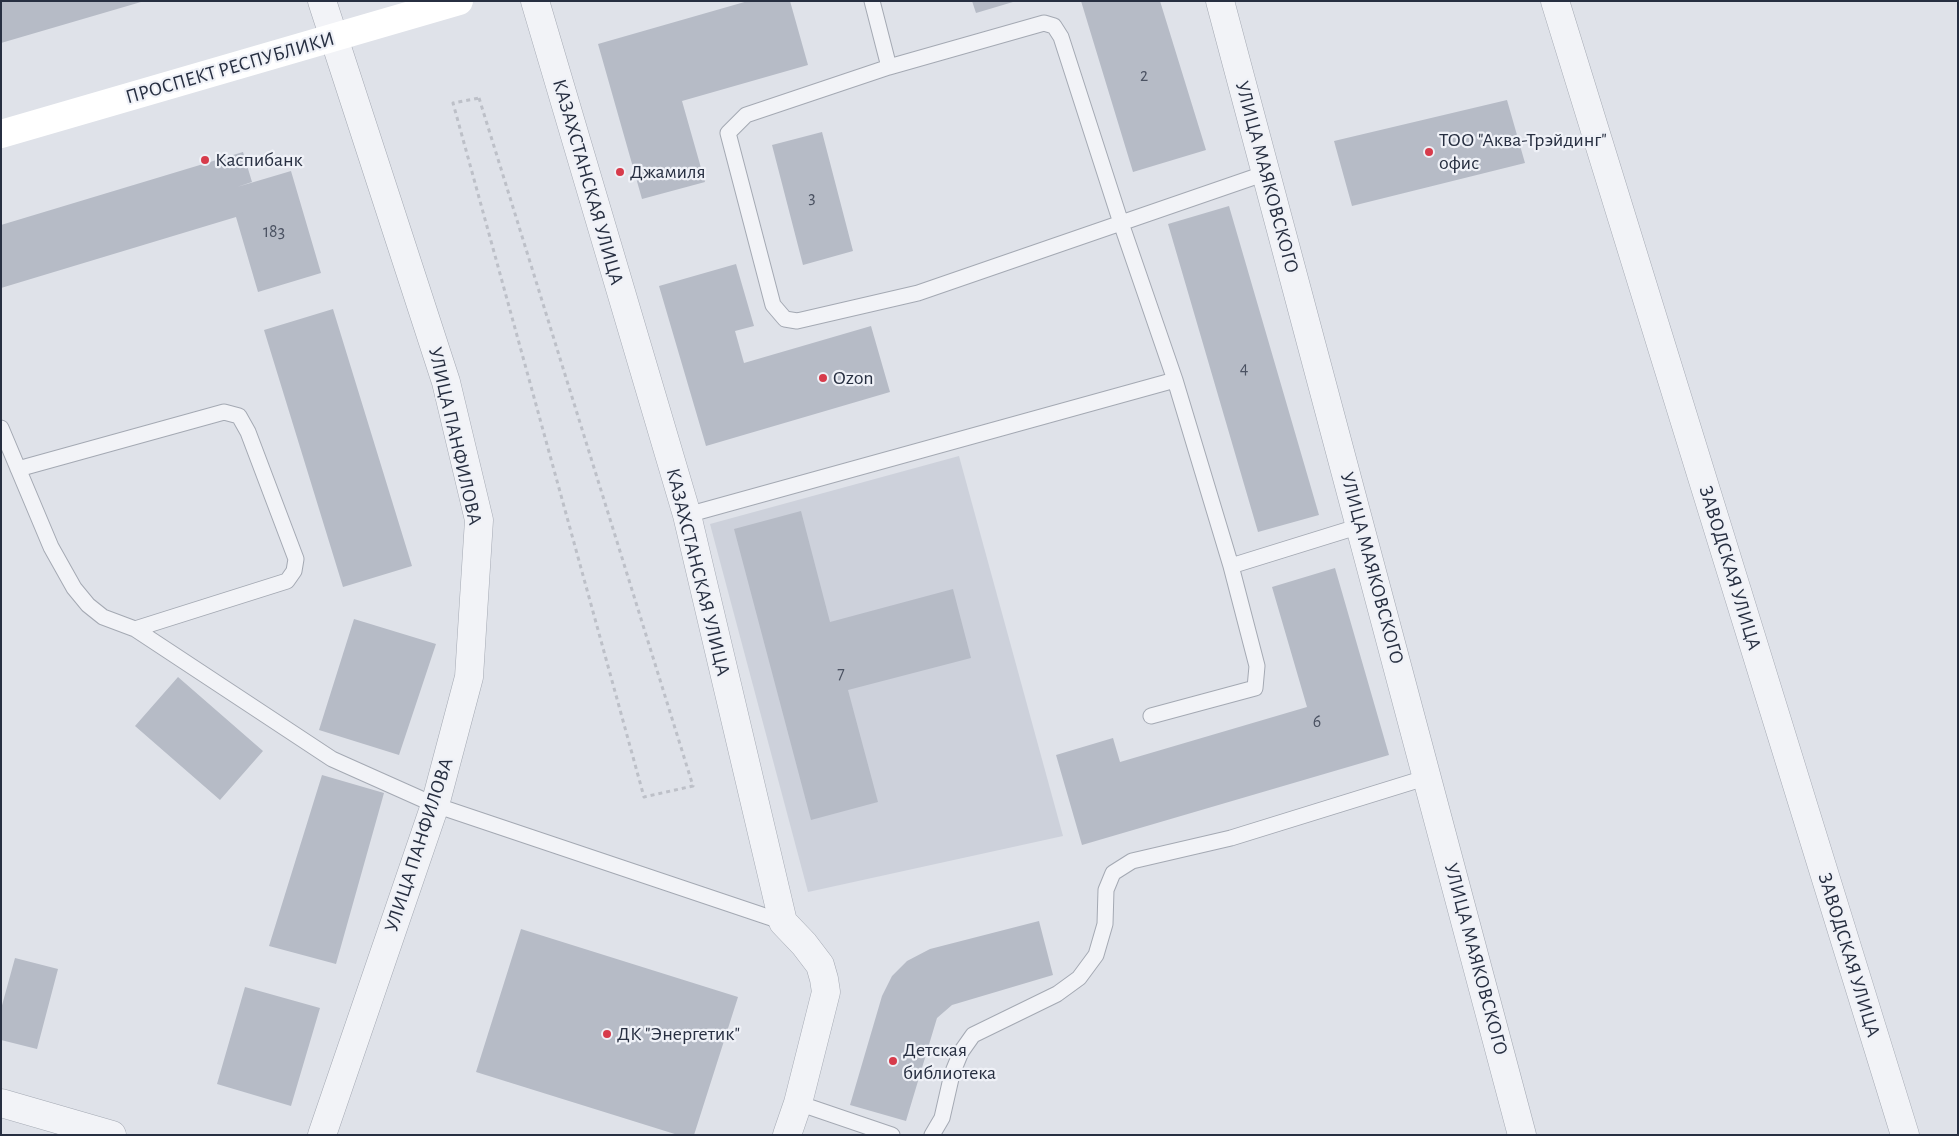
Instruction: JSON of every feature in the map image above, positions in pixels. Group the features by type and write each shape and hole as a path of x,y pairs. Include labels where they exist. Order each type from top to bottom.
{"main road":[{"name":"ПРОСПЕКТ РЕСПУБЛИКИ","path":"1,134 459,1"}],"street":[{"name":"УЛИЦА ПАНФИЛОВА","path":"322,1 446,382 479,520 469,677 435,805 322,1135"},
{"name":"КАЗАХСТАНСКАЯ УЛИЦА","path":"535,1 687,515 783,922"},
{"name":"УЛИЦА МАЯКОВСКОГО","path":"1220,1 1522,1135"},
{"name":"ЗАВОДСКАЯ УЛИЦА","path":"1555,1 1905,1135"},
{"path":"783,922 804,944 820,965 826,992 798,1103 787,1135"},
{"path":"1,1103 112,1135"}],"lane":[{"path":"872,1 889,67"},
{"path":"1151,716 1255,688 1257,666 1230,566 1175,380 1121,223 1061,37 1054,26 1044,23 889,67 746,115 728,133 772,306 785,319 797,321 918,292 1121,223 1212,190 1266,173"},
{"path":"687,515 1175,380"},
{"path":"18,468 224,412 240,416 248,432 296,559 294,571 287,581 135,629"},
{"path":"1,428 51,548 74,588 88,605 103,616 135,629 318,752 435,805 783,922"},
{"path":"1230,566 1360,526"},
{"path":"932,1135 942,1118 952,1074 961,1052 973,1035 1057,994 1079,978 1096,955 1105,924 1106,890 1113,873 1132,861 1231,838 1428,777"},
{"path":"798,1103 892,1135"}],"path":[{"path":"479,98 692,786 644,798 468,160 453,103 479,98"}],"shaded area":[{"path":"959,456 1063,836 808,892 710,524"}],"building":[{"path":"1,1 141,1 141,2 1,43"},
{"path":"748,1 790,1 808,65 682,101 705,182 642,199 598,44"},
{"path":"972,1 1013,1 1013,2 976,13"},
{"path":"1081,1 1160,1 1206,150 1133,172"},
{"name":"ТОО \"Аква-Трэйдинг\" офис","path":"1507,100 1525,163 1352,206 1334,141"},
{"path":"822,132 853,251 803,265 772,145"},
{"path":"243,152 252,182 237,187 291,171 321,273 258,292 236,217 1,288 1,225"},
{"path":"1229,206 1319,515 1258,532 1168,224"},
{"path":"736,264 754,326 735,331 744,363 871,326 890,392 706,446 659,286"},
{"path":"333,309 412,566 343,587 264,330"},
{"path":"801,511 830,622 953,589 971,658 848,690 878,802 811,820 734,529"},
{"path":"1335,568 1389,755 1082,845 1056,755 1113,738 1120,762 1307,707 1272,587"},
{"path":"354,619 436,644 399,755 319,730"},
{"path":"178,677 263,751 220,800 135,726"},
{"path":"322,775 384,793 336,964 269,946"},
{"name":"Детская библиотека","path":"1039,921 1053,975 952,1005 937,1018 906,1121 850,1105 882,996 892,976 907,961 930,949"},
{"name":"ДК \"Энергетик\"","path":"521,929 738,997 694,1135 678,1135 476,1072"},
{"path":"15,958 58,969 37,1049 1,1040 1,1009"},
{"path":"245,987 320,1008 291,1106 217,1084"}],"place":[{"name":"ТОО \"Аква-Трэйдинг\" офис","path":"1429,152"},
{"name":"Каспибанк","path":"205,160"},
{"name":"Джамиля","path":"620,172"},
{"name":"Ozon","path":"823,378"},
{"name":"ДК \"Энергетик\"","path":"607,1034"},
{"name":"Детская библиотека","path":"893,1061"}]}
